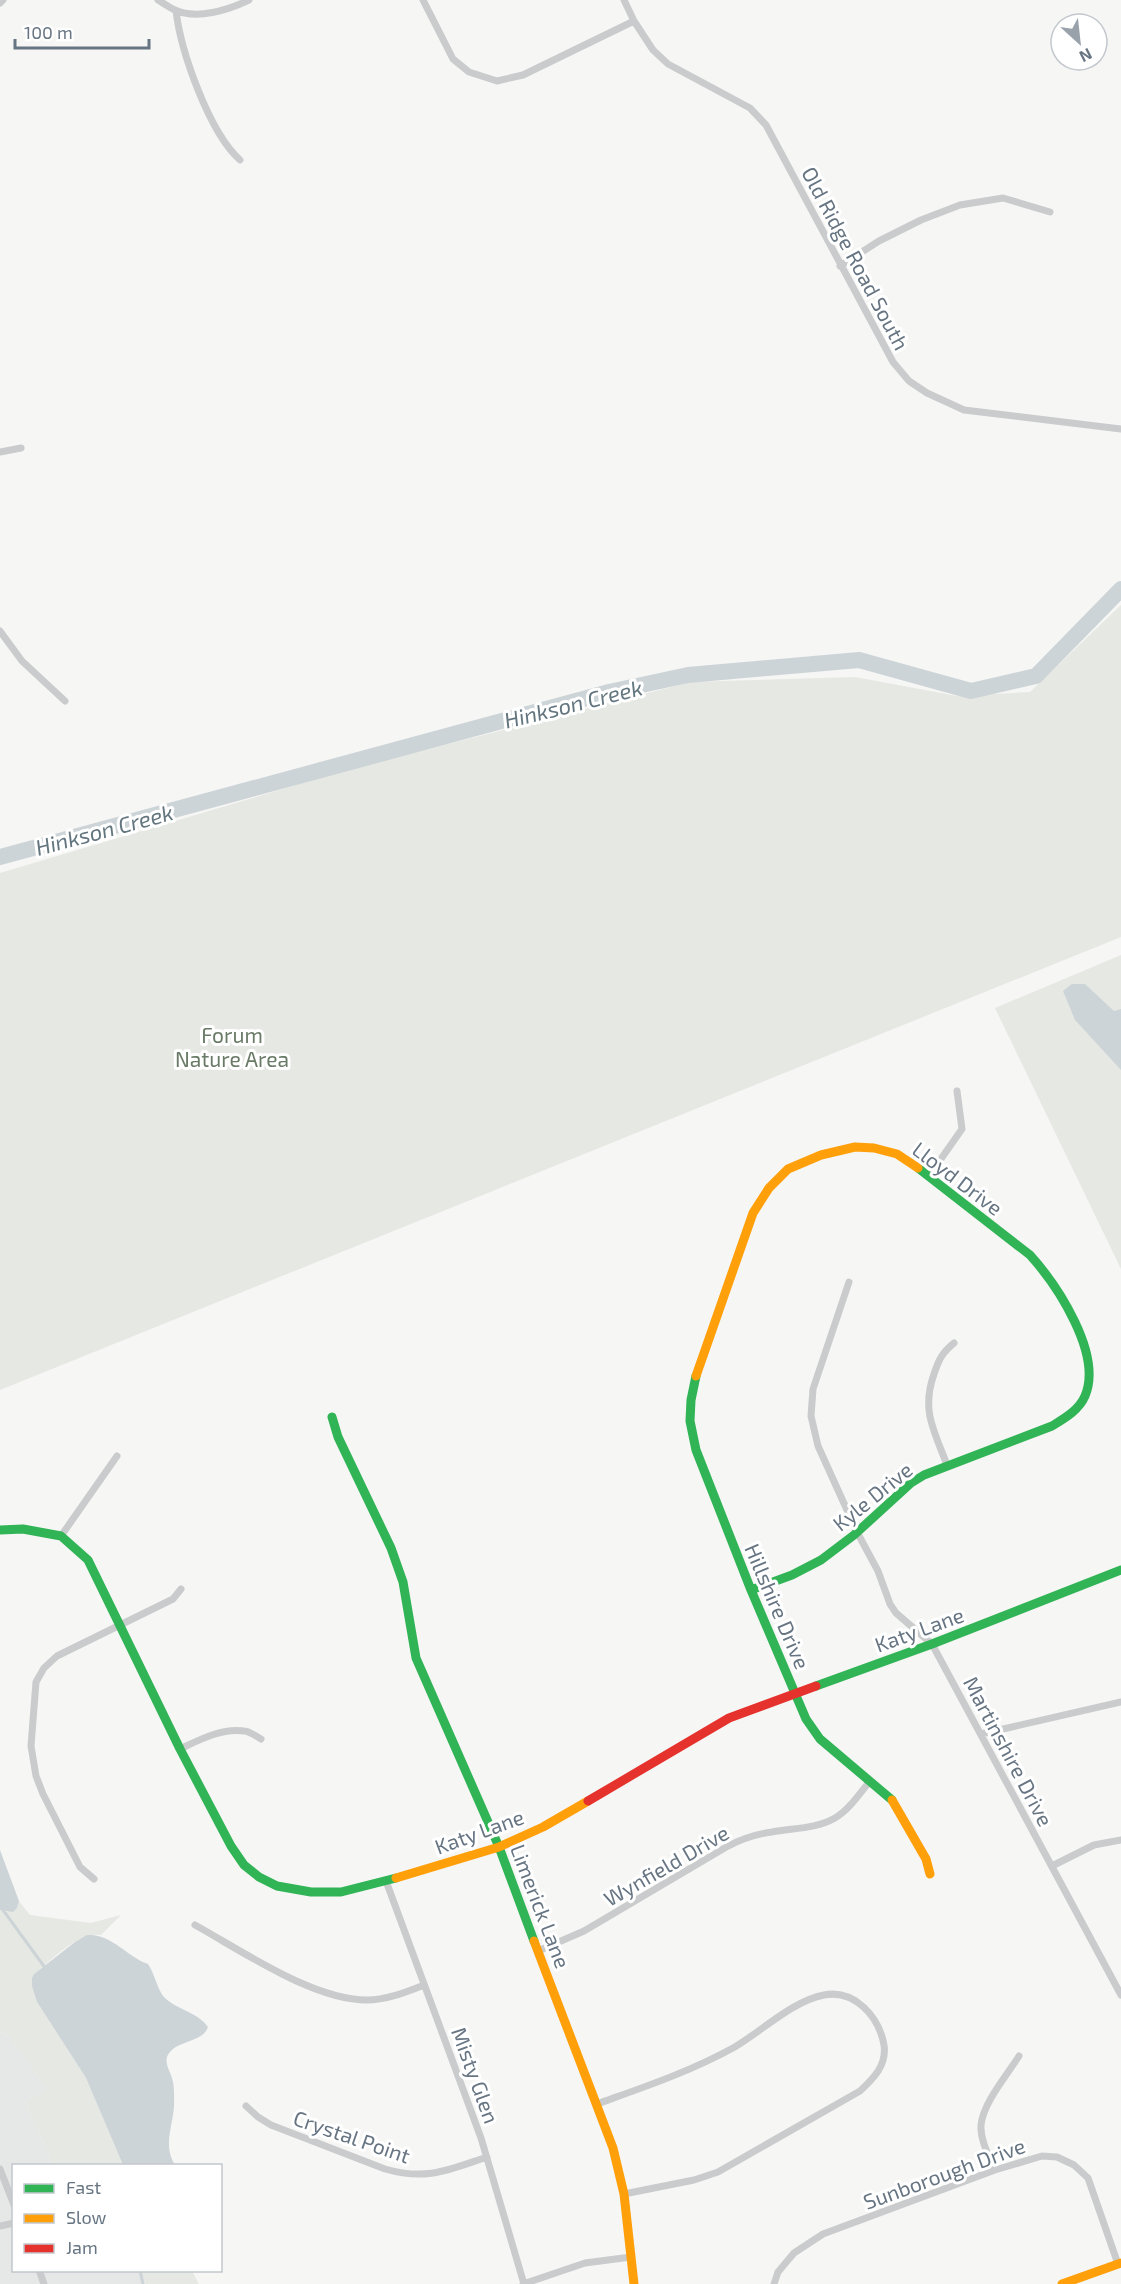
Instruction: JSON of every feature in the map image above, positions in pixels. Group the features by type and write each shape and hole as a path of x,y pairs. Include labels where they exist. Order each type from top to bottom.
{"street":[{"path":"158,0 176,11 196,13 235,7 249,0"},
{"path":"423,0 453,59 469,72 497,81 523,75 634,21"},
{"name":"Old Ridge Road South","path":"624,0 634,21 653,50 668,64 750,108 766,125 840,266 894,362 909,381 927,393 964,410 1121,429"},
{"path":"176,11 182,41 209,113 229,150 240,160"},
{"path":"840,266 900,230 960,205 1003,198 1050,212"},
{"path":"0,453 21,448"},
{"path":"0,631 22,661 65,701"},
{"path":"929,1176 963,1129 957,1091"},
{"name":"Lloyd Drive","path":"690,1421 696,1378 753,1212 769,1188 788,1169 821,1155 855,1147 874,1148 897,1154 929,1176 1030,1255 1054,1285 1089,1358 1090,1379 1081,1405"},
{"name":"Martinshire Drive","path":"849,1282 813,1389 811,1416 818,1446 857,1532 878,1571 890,1604 896,1613 932,1644 1121,1995"},
{"path":"947,1465 928,1413 927,1403 929,1387 941,1353 954,1343"},
{"name":"Kyle Drive","path":"751,1590 813,1565 857,1532 922,1476 1047,1429 1065,1420 1081,1405"},
{"name":"Limerick Lane","path":"333,1418 338,1437 391,1548 403,1582 416,1658 500,1847 614,2148 624,2194 633,2284"},
{"name":"Hillshire Drive","path":"690,1421 696,1450 751,1590 806,1719 820,1739 892,1800 926,1858 930,1874"},
{"path":"0,1530 23,1529 61,1536 117,1456"},
{"name":"Katy Lane","path":"61,1536 88,1560 180,1749 231,1846 244,1865 259,1877 284,1888 311,1892 341,1892 500,1847 563,1816 729,1718 932,1644 1121,1570"},
{"path":"94,1879 81,1867 36,1776 31,1746 36,1682 44,1668 57,1656 173,1599 181,1589"},
{"path":"981,1734 1121,1702"},
{"path":"180,1749 205,1737 221,1733 245,1731 261,1739"},
{"name":"Wynfield Drive","path":"538,1951 584,1931 747,1837 812,1827 835,1818 870,1781"},
{"path":"1052,1866 1094,1845 1121,1840"},
{"name":"Misty Glen","path":"386,1881 487,2157 524,2284"},
{"path":"195,1925 285,1974 336,1997 381,1999 424,1985"},
{"path":"597,2104 678,2075 735,2047 789,2011 826,1994 858,2001 871,2014 880,2029 884,2048 883,2063 876,2077 860,2091 718,2172 694,2180 624,2194"},
{"path":"995,2170 984,2143 981,2126 985,2110 1019,2056"},
{"name":"Crystal Point","path":"246,2106 258,2117 272,2125 385,2169 404,2174 421,2176 439,2173 487,2157"},
{"name":"Sunborough Drive","path":"774,2284 778,2272 794,2253 823,2234 995,2170 1042,2156 1057,2157 1074,2165 1088,2178 1119,2264"},
{"path":"0,2169 12,2200"},
{"path":"524,2284 585,2263 631,2257"},
{"path":"1062,2284 1119,2264"}],"shaded area":[{"path":"1072,984 1085,984 1114,1011 1121,1009 1121,1070 1075,1020 1063,991"},
{"path":"0,1850 19,1901 13,1912 0,1910"},
{"path":"87,1935 96,1935 111,1941 148,1964 165,1998 199,2018 208,2027 201,2036 174,2048 167,2059 174,2088 169,2148 175,2164 123,2164 86,2078 37,2002 32,1986 34,1974"},
{"path":"0,2032 10,2037 47,2089 25,2102 53,2164 12,2164 12,2272 141,2272 146,2284 0,2284"}],"green space":[{"name":"Forum Nature Area","path":"1121,605 1121,937 0,1390 0,873 350,769 691,682 855,677 957,696 1030,692"},
{"path":"1121,955 1121,1269 995,1008"},
{"path":"19,1901 30,1915 91,1923 121,1915 101,1935 83,1938 65,1948 34,1974 32,1979 37,2002 86,2078 123,2164 53,2164 25,2102 47,2089 10,2037 0,2032 0,1910 5,1912 17,1908"},
{"path":"141,2272 193,2272 199,2284 146,2284"}],"waterway":[{"name":"Hinkson Creek","path":"0,857 609,692 688,675 859,660 971,691 1036,676 1121,589"},
{"path":"0,1906 46,1969"},
{"path":"140,2272 143,2284"}],"traffic: fast":[{"path":"751,1590 792,1575 821,1560 854,1535 911,1483 924,1475 1052,1426 1075,1410 1085,1396 1089,1379 1088,1360 1083,1341 1053,1284 1030,1255 918,1168"},
{"path":"696,1376 690,1421 696,1450 751,1590 806,1719 820,1739 892,1800"},
{"path":"332,1417 338,1437 391,1548 403,1582 416,1658 499,1847 534,1941"},
{"path":"0,1530 23,1529 61,1536 88,1560 180,1749 231,1846 244,1865 259,1877 277,1886 311,1892 341,1892 396,1878"},
{"path":"816,1686 932,1644 1121,1570"}],"traffic: slow":[{"path":"696,1376 753,1213 769,1188 788,1169 821,1155 855,1147 874,1148 897,1154 918,1168"},
{"path":"892,1800 926,1859 930,1874"},
{"path":"396,1878 499,1847 543,1827 588,1801"},
{"path":"534,1941 613,2148 624,2194 634,2284"},
{"path":"1062,2284 1121,2263"}],"traffic: jam":[{"path":"588,1801 729,1718 816,1686"}]}
